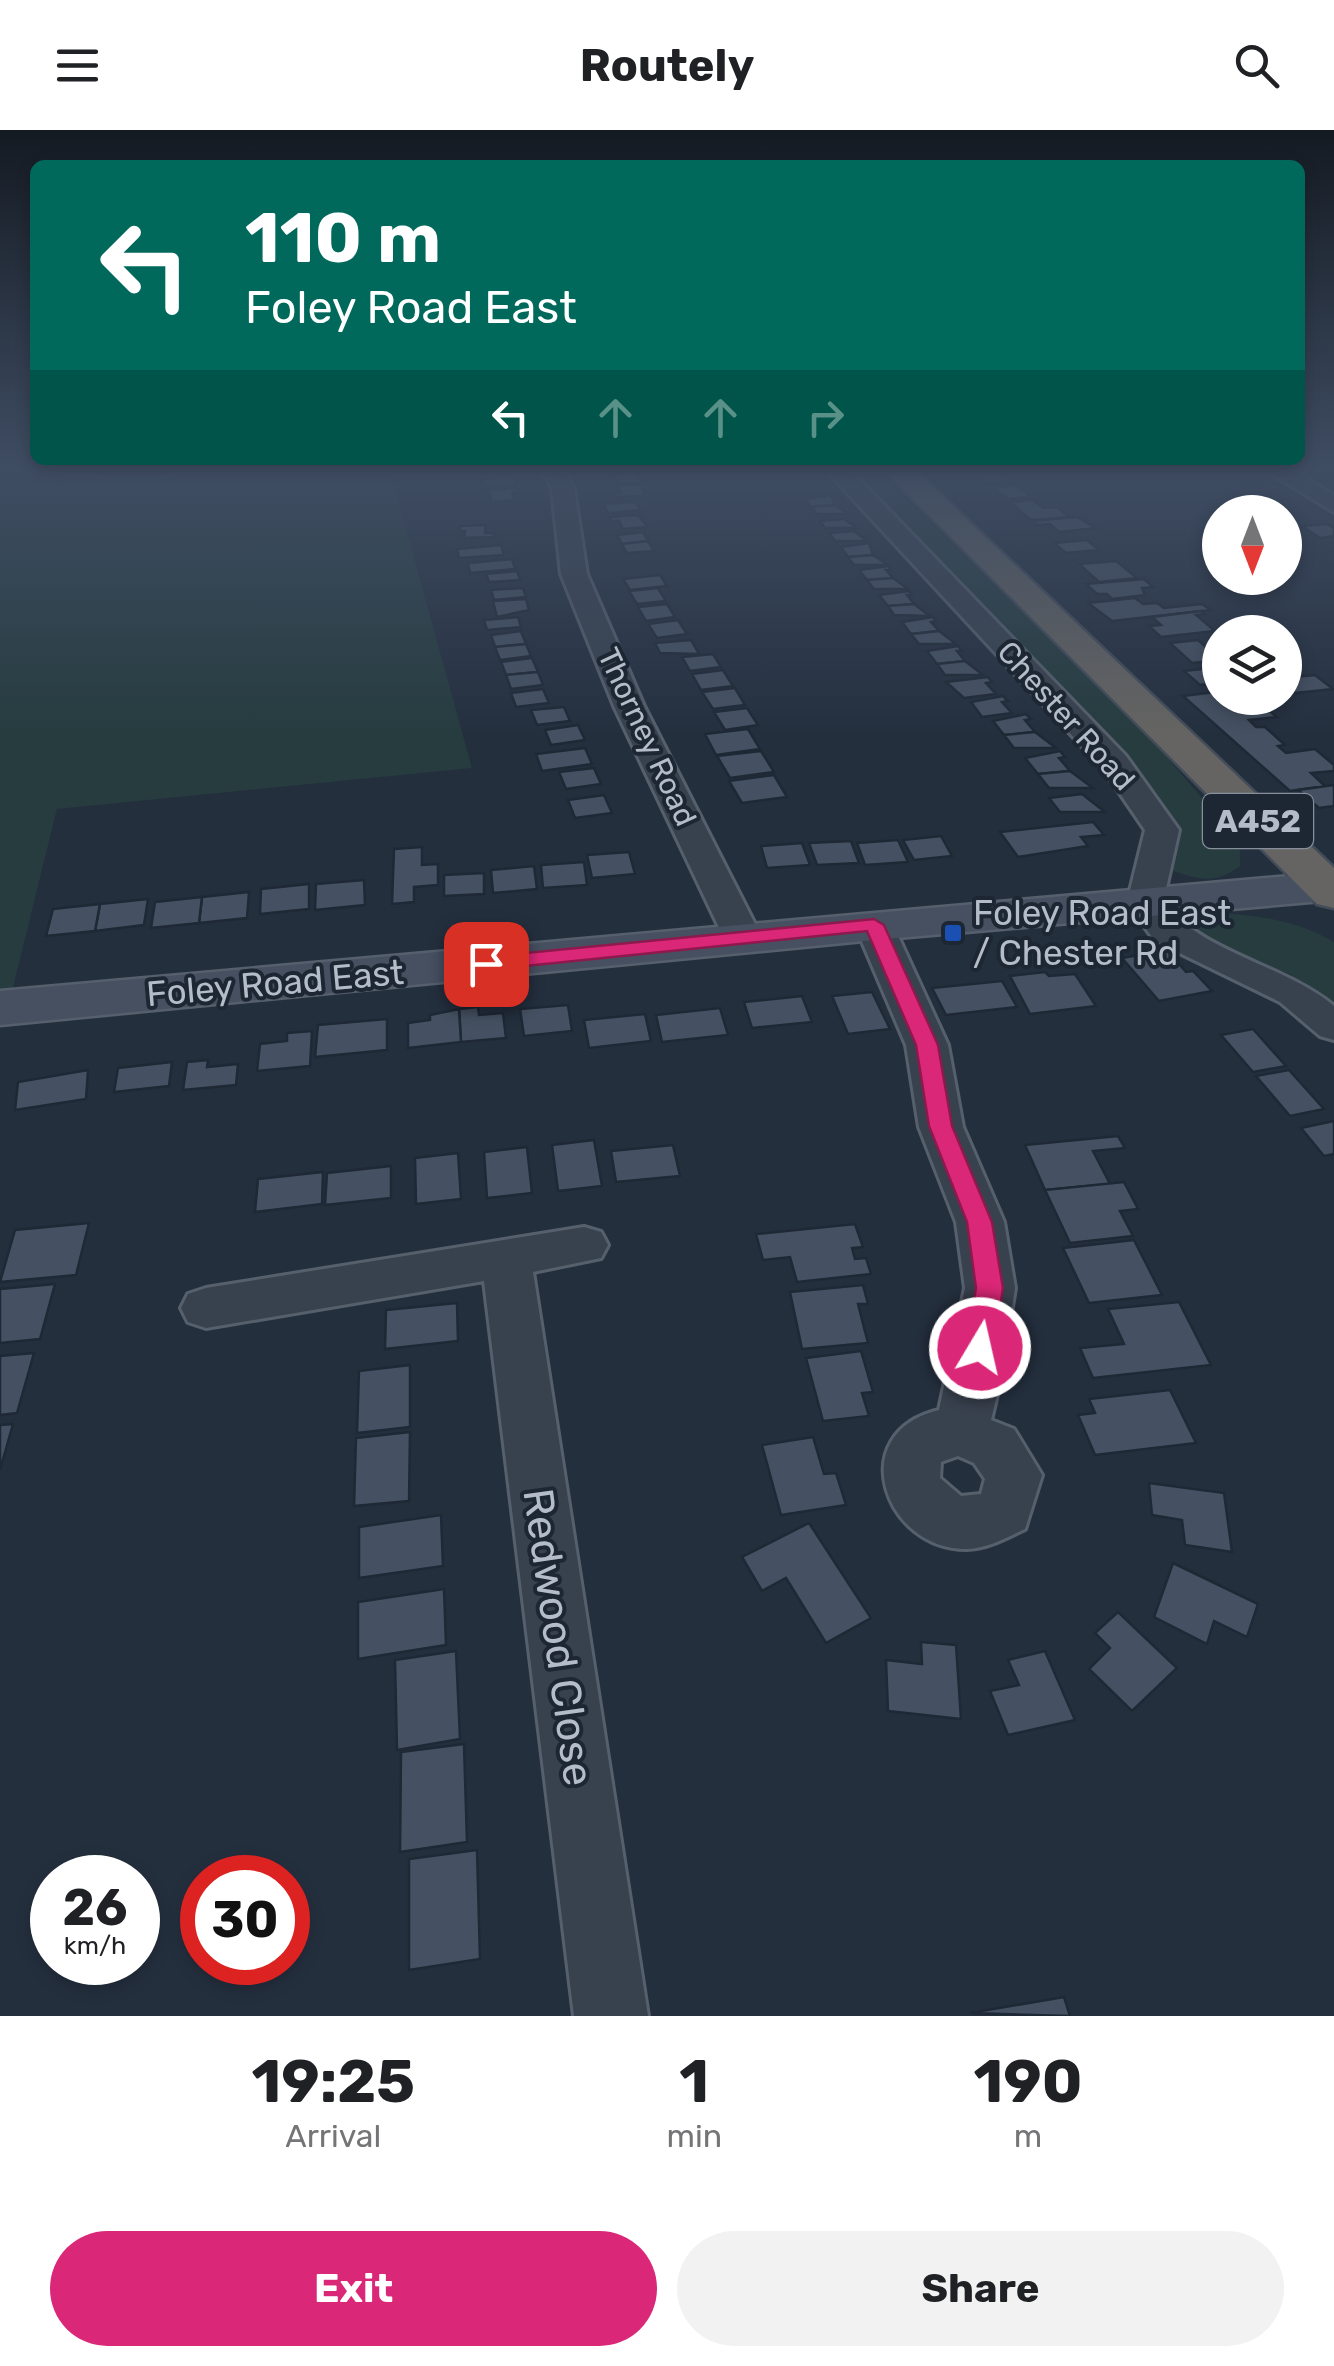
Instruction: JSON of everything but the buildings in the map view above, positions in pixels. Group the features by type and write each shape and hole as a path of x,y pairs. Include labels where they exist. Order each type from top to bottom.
{"highway":[{"name":"Chester Road","path":"990,559 1332,889"}],"main road":[{"name":"Foley Road East","path":"0,1008 874,925 1332,889"}],"street":[{"name":"Thorney Road","path":"572,559 574,574 629,706 743,938"},
{"name":"Chester Road","path":"921,559 1124,776 1162,830 1145,903"},
{"path":"1145,903 1168,933 1294,994 1334,1027"},
{"path":"874,925 927,1045 940,1126 980,1222 990,1288 975,1378 960,1432"},
{"path":"242,1314 506,1258 584,1246"},
{"name":"Redwood Close","path":"506,1258 611,2016"}],"green space":[{"path":"0,559 414,559 472,768 57,809 9,1003 0,1004"},
{"path":"933,559 968,559 1141,727 1226,826 1240,851 1240,866 1208,879 1173,871 1176,826"},
{"path":"1206,912 1288,923 1334,942 1334,1019 1290,974 1225,952 1175,919"}],"place":[{"name":"Foley Road East / Chester Rd","path":"953,933"}],"route":[{"path":"486,964 874,925 927,1045 940,1126 980,1222 990,1288 980,1348"}]}
